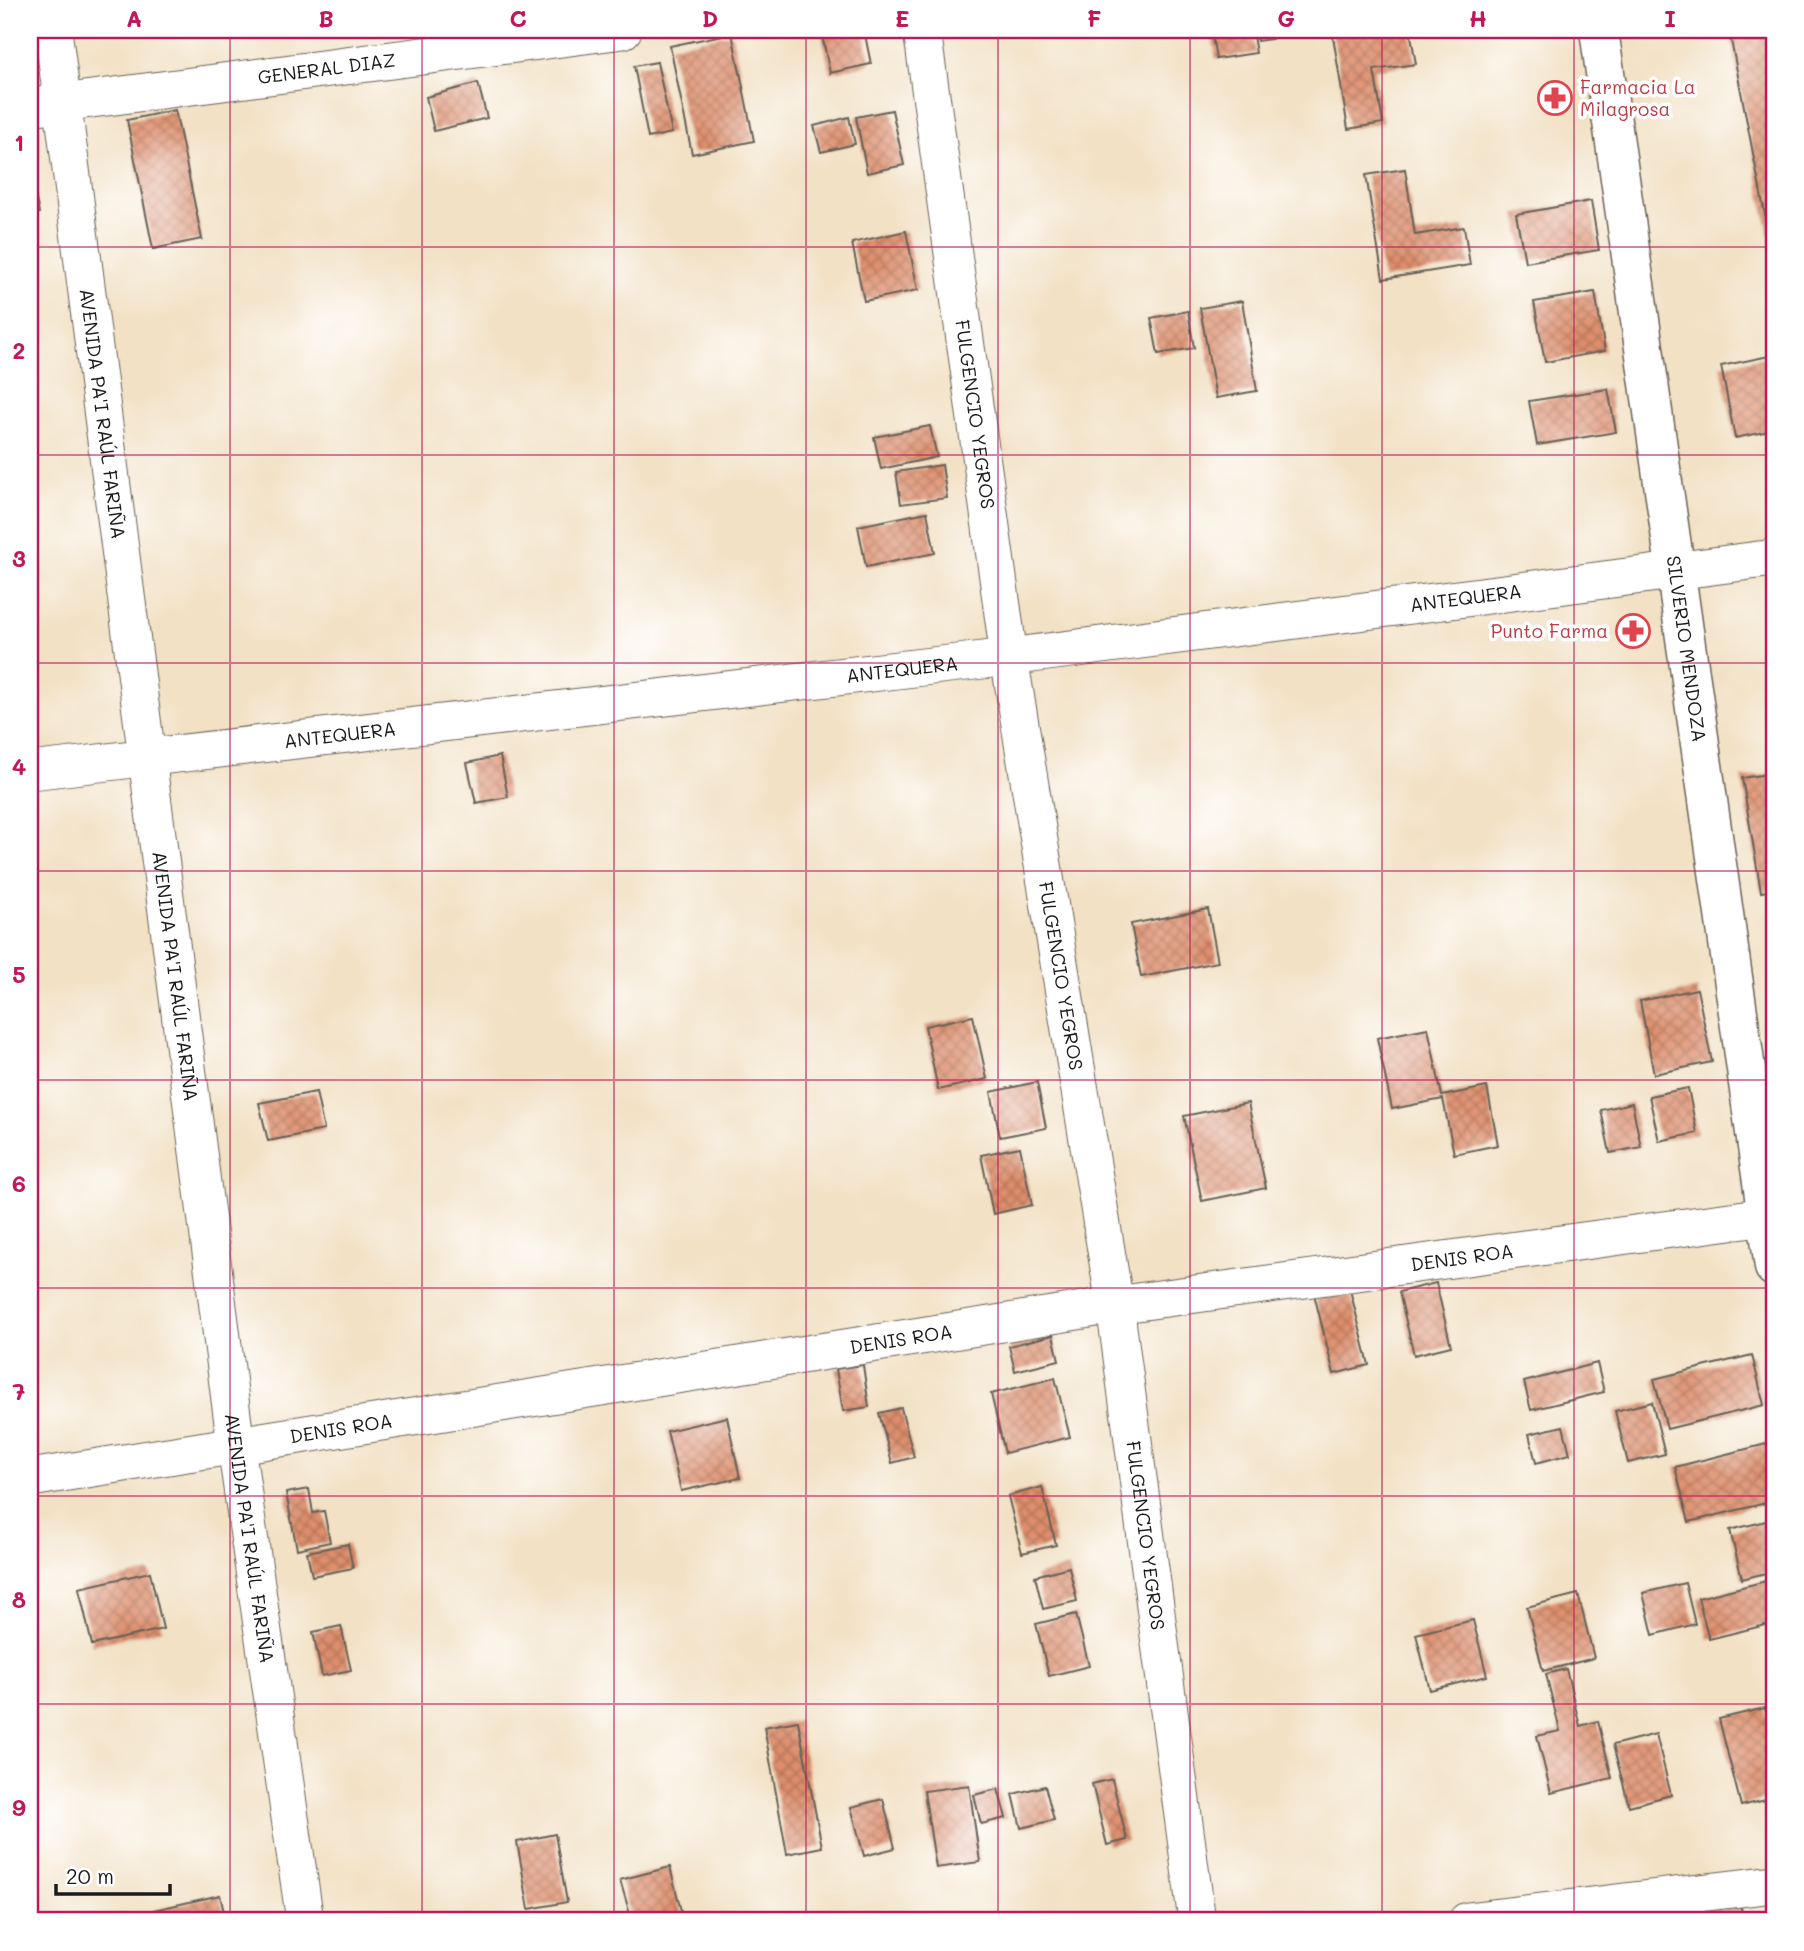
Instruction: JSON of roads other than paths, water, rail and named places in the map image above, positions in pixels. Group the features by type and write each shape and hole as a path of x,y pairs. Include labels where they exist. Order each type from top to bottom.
{"highway":[{"name":"SILVERIO MENDOZA","path":"1599,30 1771,1215 1774,1267"}],"street":[{"name":"AVENIDA PA'I RAÚL FARIÑA","path":"53,30 46,105 146,757 236,1446 305,1921"},
{"name":"GENERAL DIAZ","path":"46,105 623,30"},
{"name":"FULGENCIO YEGROS","path":"922,30 1009,657 1115,1305 1197,1921"},
{"name":"ANTEQUERA","path":"30,771 1009,657 1774,558"},
{"name":"DENIS ROA","path":"30,1478 1115,1305 1771,1215"},
{"path":"1467,1921 1774,1884"}],"place":[{"name":"Farmacia La Milagrosa","path":"1555,98"},
{"name":"Punto Farma","path":"1633,631"}]}
